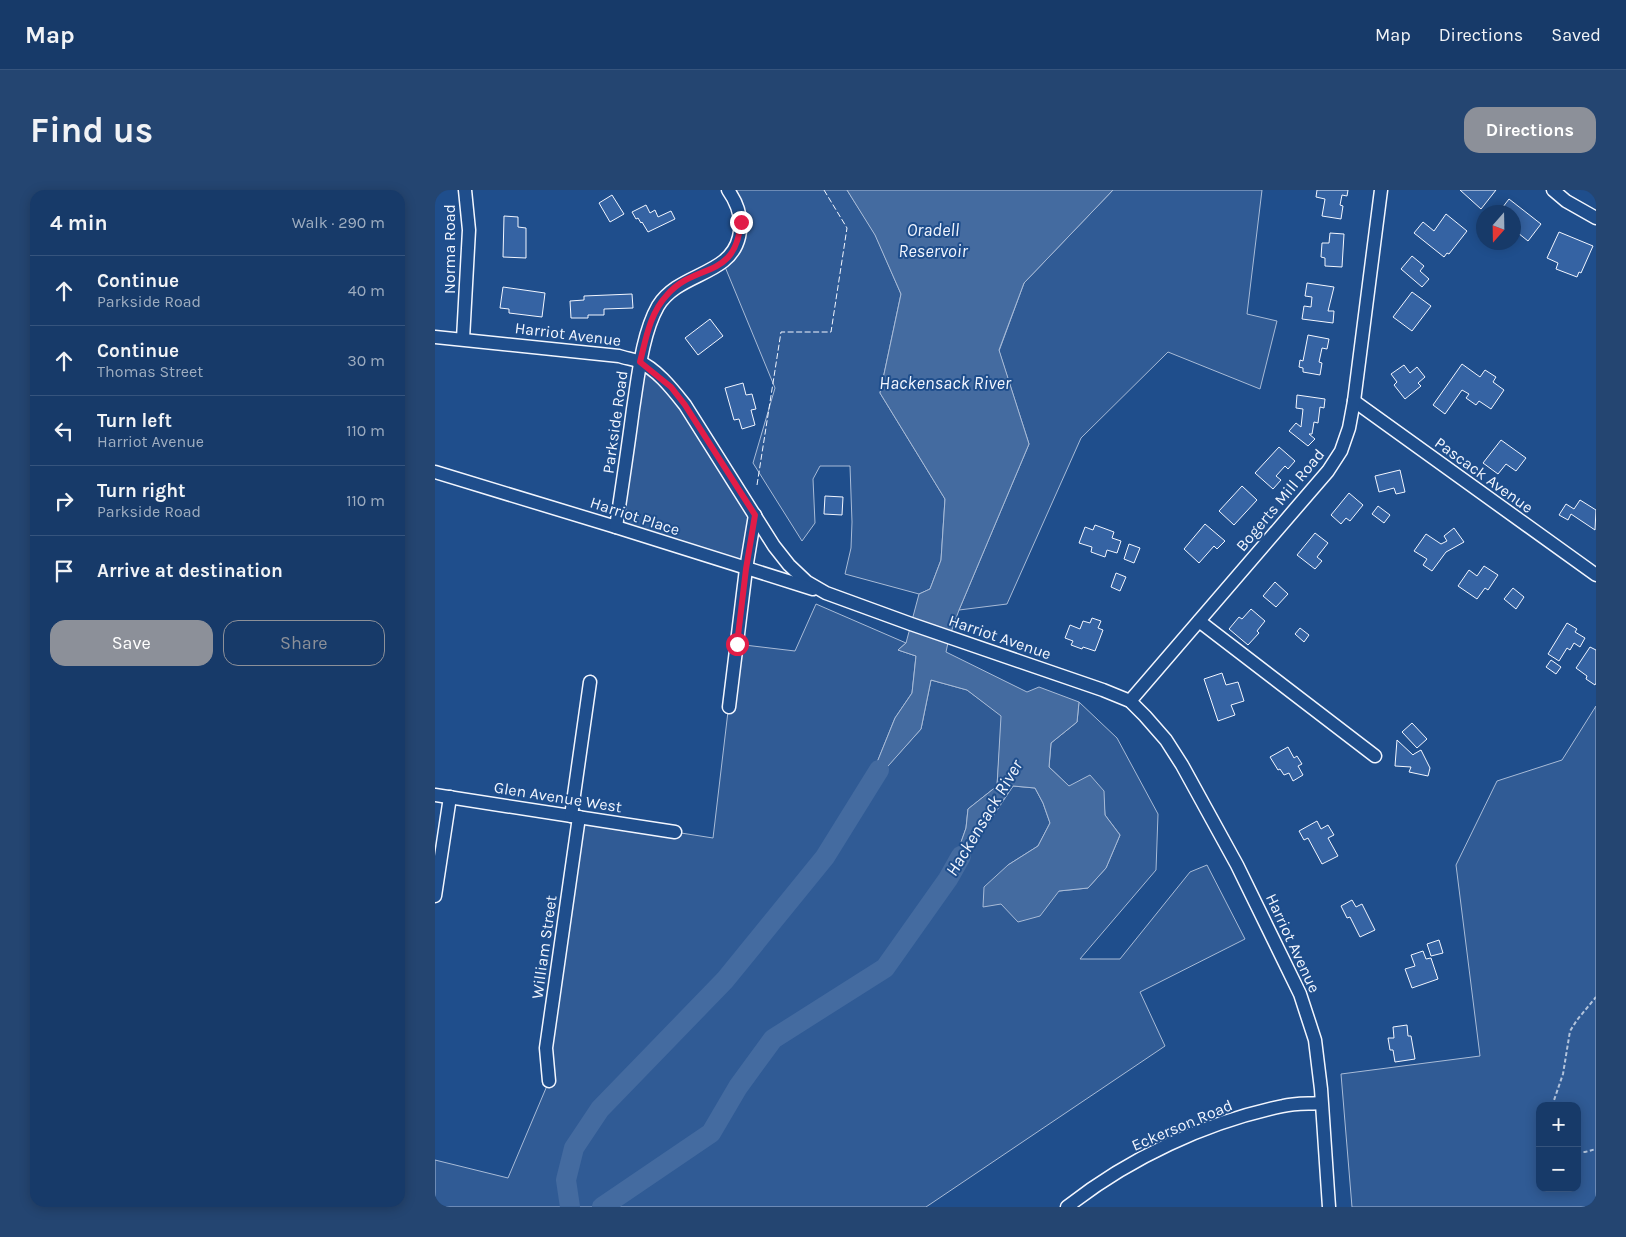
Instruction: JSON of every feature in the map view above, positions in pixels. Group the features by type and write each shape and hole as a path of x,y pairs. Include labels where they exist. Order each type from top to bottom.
{"street":[{"name":"Norma Road","path":"463,339 469,230 465,190"},
{"name":"Parkside Road","path":"616,526 640,362 651,322 668,294 680,284 723,262 733,253 738,244 741,222 733,198 728,190"},
{"name":"Bogerts Mill Road","path":"1130,701 1327,471 1341,451 1349,428 1354,401 1381,190"},
{"path":"1553,190 1566,201 1596,218"},
{"name":"Harriot Avenue","path":"435,337 619,356 640,362 671,387 685,405 774,546 789,566 807,582 825,593 1130,701 1166,740 1182,765 1237,865 1294,979 1310,1020 1315,1040 1329,1207"},
{"name":"Pascack Avenue","path":"1354,401 1596,575"},
{"name":"Harriot Place","path":"435,472 616,526 825,593"},
{"path":"729,707 746,569 755,515"},
{"path":"1199,621 1375,756"},
{"name":"William Street","path":"549,1081 546,1048 590,682"},
{"name":"Glen Avenue West","path":"435,794 675,832"},
{"path":"435,896 450,797"},
{"name":"Eckerson Road","path":"1067,1207 1107,1179 1141,1159 1211,1127 1285,1105 1321,1103"}],"path":[{"path":"1553,1102 1563,1074 1571,1031 1577,1020 1596,997"},
{"path":"1581,1152 1596,1149"}],"shaded area":[{"path":"728,190 847,190 875,234 901,294 880,393 945,499 941,560 930,589 919,594 845,574 851,548 850,466 820,466 813,479 815,523 802,541 753,463 775,388 723,262 740,233"},
{"path":"1113,190 1262,190 1247,314 1277,321 1260,389 1168,352 1081,438 1007,604 959,610 1029,444 999,351 1024,283"},
{"path":"640,362 654,371 755,515 746,569 616,527"},
{"path":"816,604 906,643 898,650 916,656 912,693 895,718 866,790 921,729 931,680 967,690 1002,716 997,786 968,809 966,828 949,877 1013,786 1035,788 1050,823 1038,846 1008,865 1059,891 1088,888 1106,868 1120,835 1105,815 1103,791 1069,786 1049,767 1051,743 1077,722 1079,702 1117,738 1158,814 1156,870 1080,959 1120,959 1190,872 1207,865 1245,939 1140,992 1165,1046 926,1207 435,1207 435,1160 508,1178 549,1081 546,1048 579,817 713,838 736,644 795,651"},
{"path":"1596,706 1596,1207 1352,1207 1341,1074 1480,1056 1456,865 1497,781 1562,760"}],"water":[{"name":"Oradell Reservoir","path":"847,190 1113,190 1024,283 999,350 1029,444 959,610 946,652 1027,692 1039,687 1079,702 1077,722 1051,743 1049,767 1069,786 1090,775 1104,791 1105,815 1120,835 1106,868 1088,888 1059,891 1040,916 1018,922 1001,904 983,907 984,887 1008,865 1038,846 1050,823 1035,788 1013,786 948,879 966,828 968,809 997,786 1001,716 967,690 931,680 921,729 865,792 895,718 912,693 916,656 898,650 906,643 919,594 930,589 941,560 945,499 880,393 901,294 875,235"}],"building":[{"path":"1317,190 1348,190 1347,196 1342,195 1340,205 1343,206 1341,219 1322,216 1325,199 1316,197"},
{"path":"1460,190 1496,190 1484,205 1477,205"},
{"path":"612,195 624,214 610,222 599,203"},
{"path":"1509,199 1517,205 1504,205"},
{"path":"646,205 650,213 655,210 658,217 671,211 675,219 648,232 642,222 638,218 636,219 632,212"},
{"path":"1521,208 1541,224 1528,241 1521,235"},
{"path":"1446,214 1467,231 1449,254 1447,253 1444,257 1414,233 1423,222 1434,231"},
{"path":"504,216 518,217 518,227 526,228 526,258 503,257"},
{"path":"1559,232 1593,246 1581,273 1579,272 1577,277 1556,269 1558,263 1547,258"},
{"path":"1330,233 1344,234 1342,267 1325,266 1325,258 1321,257 1322,243 1329,243"},
{"path":"1412,256 1424,266 1420,271 1429,279 1422,287 1401,269"},
{"path":"1307,283 1334,287 1328,311 1334,311 1333,323 1302,319 1304,306 1311,307 1312,297 1305,296"},
{"path":"503,287 545,293 542,317 509,313 509,309 500,308"},
{"path":"1412,292 1431,306 1412,331 1393,317"},
{"path":"632,294 633,308 604,309 604,315 588,315 588,318 571,318 570,301 584,300 584,296"},
{"path":"710,319 723,336 698,355 685,338"},
{"path":"1308,335 1329,339 1327,349 1322,348 1319,362 1322,363 1320,375 1303,372 1303,368 1299,367 1300,360 1303,361"},
{"path":"1462,364 1480,377 1485,370 1496,377 1493,382 1504,390 1491,409 1479,401 1476,405 1466,398 1469,394 1462,390 1445,414 1433,405"},
{"path":"1404,365 1410,373 1417,367 1425,377 1418,383 1421,386 1405,399 1394,385 1397,382 1391,374"},
{"path":"743,383 746,395 752,394 756,409 751,410 755,425 742,429 739,419 734,420 725,388"},
{"path":"1297,395 1325,399 1324,408 1320,407 1318,423 1314,422 1312,434 1309,434 1315,439 1308,446 1289,431 1296,423 1301,427 1303,409 1296,408"},
{"path":"1501,440 1526,458 1516,471 1506,464 1498,474 1483,463"},
{"path":"1279,447 1295,461 1288,469 1285,466 1276,476 1281,480 1273,489 1255,473"},
{"path":"1400,470 1405,492 1396,494 1394,488 1379,492 1375,476"},
{"path":"1242,486 1257,500 1234,525 1219,511"},
{"path":"1349,493 1363,505 1350,521 1346,518 1341,524 1331,515"},
{"path":"825,496 843,497 842,515 824,514"},
{"path":"1580,500 1596,510 1595,530 1571,514 1568,520 1559,515 1566,504 1574,509"},
{"path":"1378,506 1390,515 1384,523 1372,514"},
{"path":"1205,524 1225,541 1217,549 1214,546 1199,563 1184,549"},
{"path":"1095,525 1114,532 1112,538 1121,541 1117,553 1107,550 1105,557 1091,552 1092,547 1079,543 1085,527 1093,530"},
{"path":"1454,528 1464,542 1446,552 1432,571 1423,565 1427,559 1414,551 1426,534 1441,544 1447,541 1444,536"},
{"path":"1315,533 1328,543 1317,557 1322,561 1315,569 1297,555"},
{"path":"1129,544 1140,548 1134,563 1124,559"},
{"path":"1484,566 1498,575 1488,590 1485,588 1477,599 1458,586 1469,570 1477,576"},
{"path":"1116,573 1126,577 1120,591 1111,587"},
{"path":"1275,582 1288,594 1276,607 1263,596"},
{"path":"1513,588 1524,597 1516,609 1504,599"},
{"path":"1251,609 1265,621 1257,631 1259,633 1248,645 1229,629 1239,617 1242,619"},
{"path":"1092,618 1101,621 1098,628 1103,630 1095,651 1071,645 1073,641 1065,638 1070,625 1080,629 1083,621 1090,623"},
{"path":"1567,623 1577,629 1575,632 1585,638 1580,647 1574,643 1570,650 1567,648 1559,661 1548,654"},
{"path":"1300,628 1309,635 1304,642 1295,634"},
{"path":"1590,647 1596,650 1595,685 1586,679 1587,676 1576,668"},
{"path":"1551,660 1561,667 1556,674 1546,667"},
{"path":"1222,673 1226,685 1238,682 1244,701 1231,705 1235,715 1218,721 1204,679"},
{"path":"1412,723 1427,739 1417,748 1402,732"},
{"path":"1397,740 1413,755 1421,750 1430,768 1428,776 1409,772 1411,767 1395,766"},
{"path":"1288,747 1294,758 1297,756 1302,764 1298,766 1303,775 1293,781 1289,773 1284,775 1280,769 1278,770 1270,757"},
{"path":"1317,821 1321,829 1328,825 1334,835 1328,838 1338,856 1322,864 1308,838 1304,840 1299,831"},
{"path":"1352,900 1356,907 1362,904 1375,930 1360,937 1350,917 1347,918 1341,906"},
{"path":"1439,940 1443,953 1431,956 1427,944"},
{"path":"1423,951 1426,959 1431,958 1438,979 1412,988 1405,969 1415,966 1411,955"},
{"path":"1407,1025 1408,1036 1411,1036 1415,1059 1395,1062 1388,1038 1394,1038 1393,1027"}],"waterway":[{"path":"570,1207 566,1180 574,1148 600,1109 725,980 825,857 879,770"},
{"name":"Hackensack River","path":"602,1207 711,1133 738,1087 773,1039 885,968 948,879 961,856"}],"fence":[{"path":"757,485 781,332 831,332 847,228 824,190"}],"route":[{"path":"737,644 755,515 685,405 671,387 640,362 651,322 659,306 668,294 680,284 723,262 733,253 738,244 741,222"}]}
